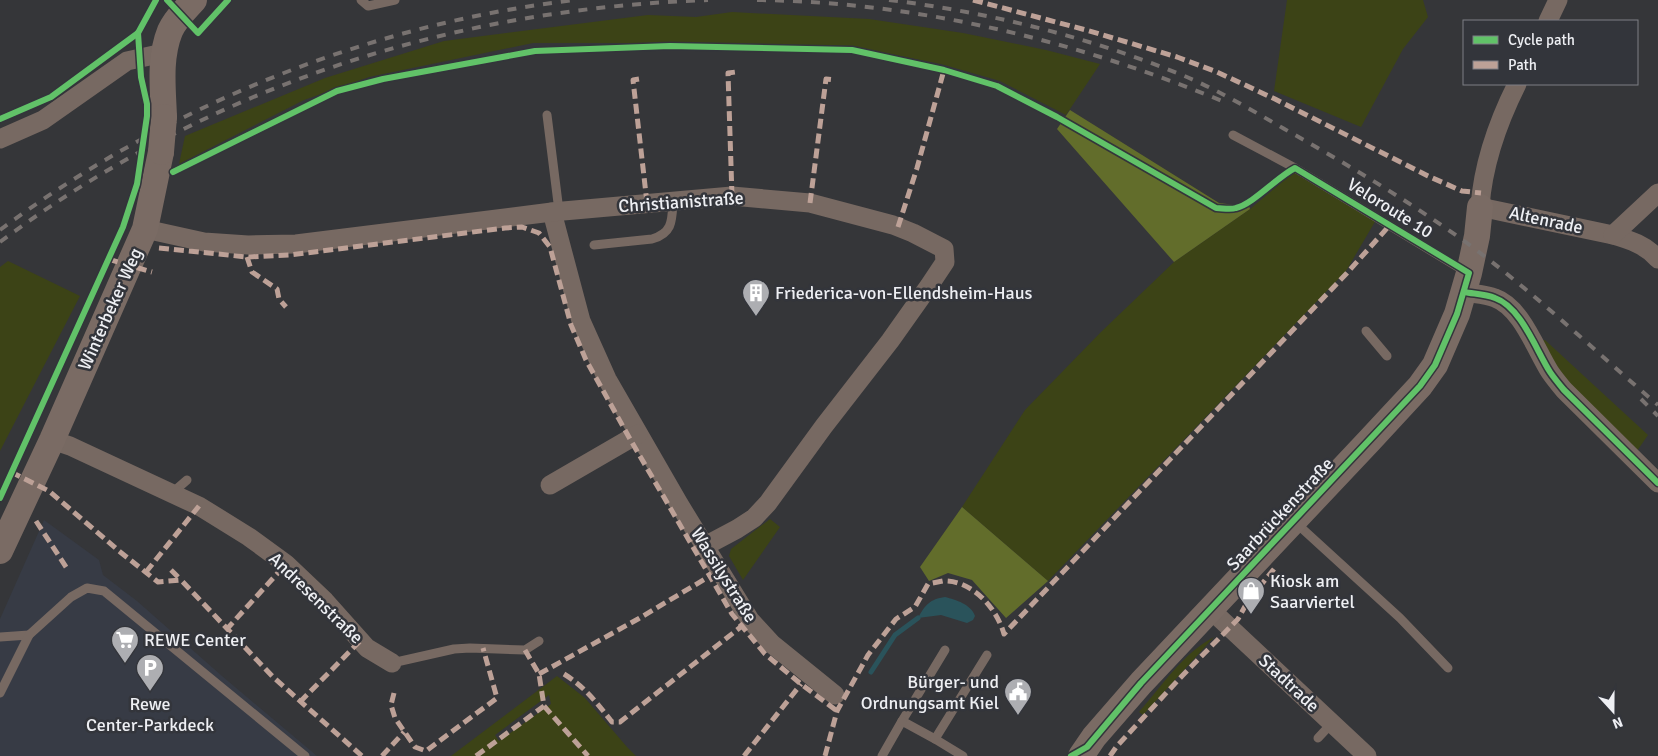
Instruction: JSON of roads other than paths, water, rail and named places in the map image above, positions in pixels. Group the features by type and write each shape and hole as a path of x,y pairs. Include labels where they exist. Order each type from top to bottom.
{"street":[{"name":"Winterbeker Weg","path":"0,551 52,440 145,229 161,152 164,117 163,53 170,30 194,0"},
{"path":"1548,20 1558,0"},
{"path":"0,139 43,120 127,61 163,53"},
{"path":"1480,207 1488,158 1507,104 1516,85"},
{"path":"1613,235 1658,193"},
{"name":"Christianistraße","path":"145,229 204,242 248,245 296,244 556,212 732,196 810,203 894,225 944,249 944,262 929,286 768,503 749,522 705,546"},
{"name":"Altenrade","path":"1480,207 1631,240 1645,248 1658,259"},
{"name":"Saarbrückenstraße","path":"1081,756 1094,737 1141,683 1294,522 1415,382 1435,365 1457,314 1467,283 1477,236 1480,207"},
{"name":"Wassilystraße","path":"556,212 581,321 607,379 638,434 750,620 772,644 835,695"},
{"path":"1467,283 1495,298 1512,311 1521,322 1551,373 1564,390 1658,484"},
{"path":"550,485 638,434"},
{"name":"Andresenstraße","path":"52,440 70,446 199,506 277,556 325,601 367,648 392,663"},
{"name":"Stadtrade","path":"1211,610 1367,756"}],"lane":[{"path":"361,0 368,6 395,0"},
{"path":"547,115 556,212"},
{"name":"Veloroute 10","path":"1233,135 1295,168 1467,283"},
{"path":"594,246 652,239 661,236 668,230 672,219 672,201"},
{"path":"1366,331 1387,356"},
{"path":"172,493 187,480"},
{"path":"1294,522 1400,618 1448,668"},
{"path":"0,693 29,635 71,597 87,588 104,591 305,756"},
{"path":"0,637 29,635"},
{"name":"Andresenstraße","path":"392,663 454,649 525,650 539,642"},
{"path":"882,756 945,650"},
{"path":"935,739 987,655"},
{"path":"902,721 963,756"},
{"path":"1318,738 1332,723"}],"water":[{"path":"945,597 963,603 970,608 975,616 973,620 967,623 941,615 918,618 928,603"}],"waterway":[{"path":"871,672 895,635 918,618"}],"railway":[{"path":"0,230 64,186 131,145 201,109 272,78 346,51 422,29 498,12 575,0"},
{"path":"0,242 80,187 162,140 247,100 335,66 425,40 517,20 612,7 708,0"},
{"path":"757,0 818,2 878,8 996,29 1113,61 1227,103"},
{"path":"889,0 962,11 1071,37 1142,60 1192,79 1222,94 1364,175 1453,233 1522,286 1658,405"},
{"path":"1641,399 1658,416"}],"place":[{"name":"Friederica-von-Ellendsheim-Haus","path":"756,317"},
{"name":"Kiosk am Saarviertel","path":"1251,615"},
{"name":"REWE Center","path":"125,664"},
{"name":"Rewe Center-Parkdeck","path":"150,692"},
{"name":"Bürger- und Ordnungsamt Kiel","path":"1018,716"}]}
